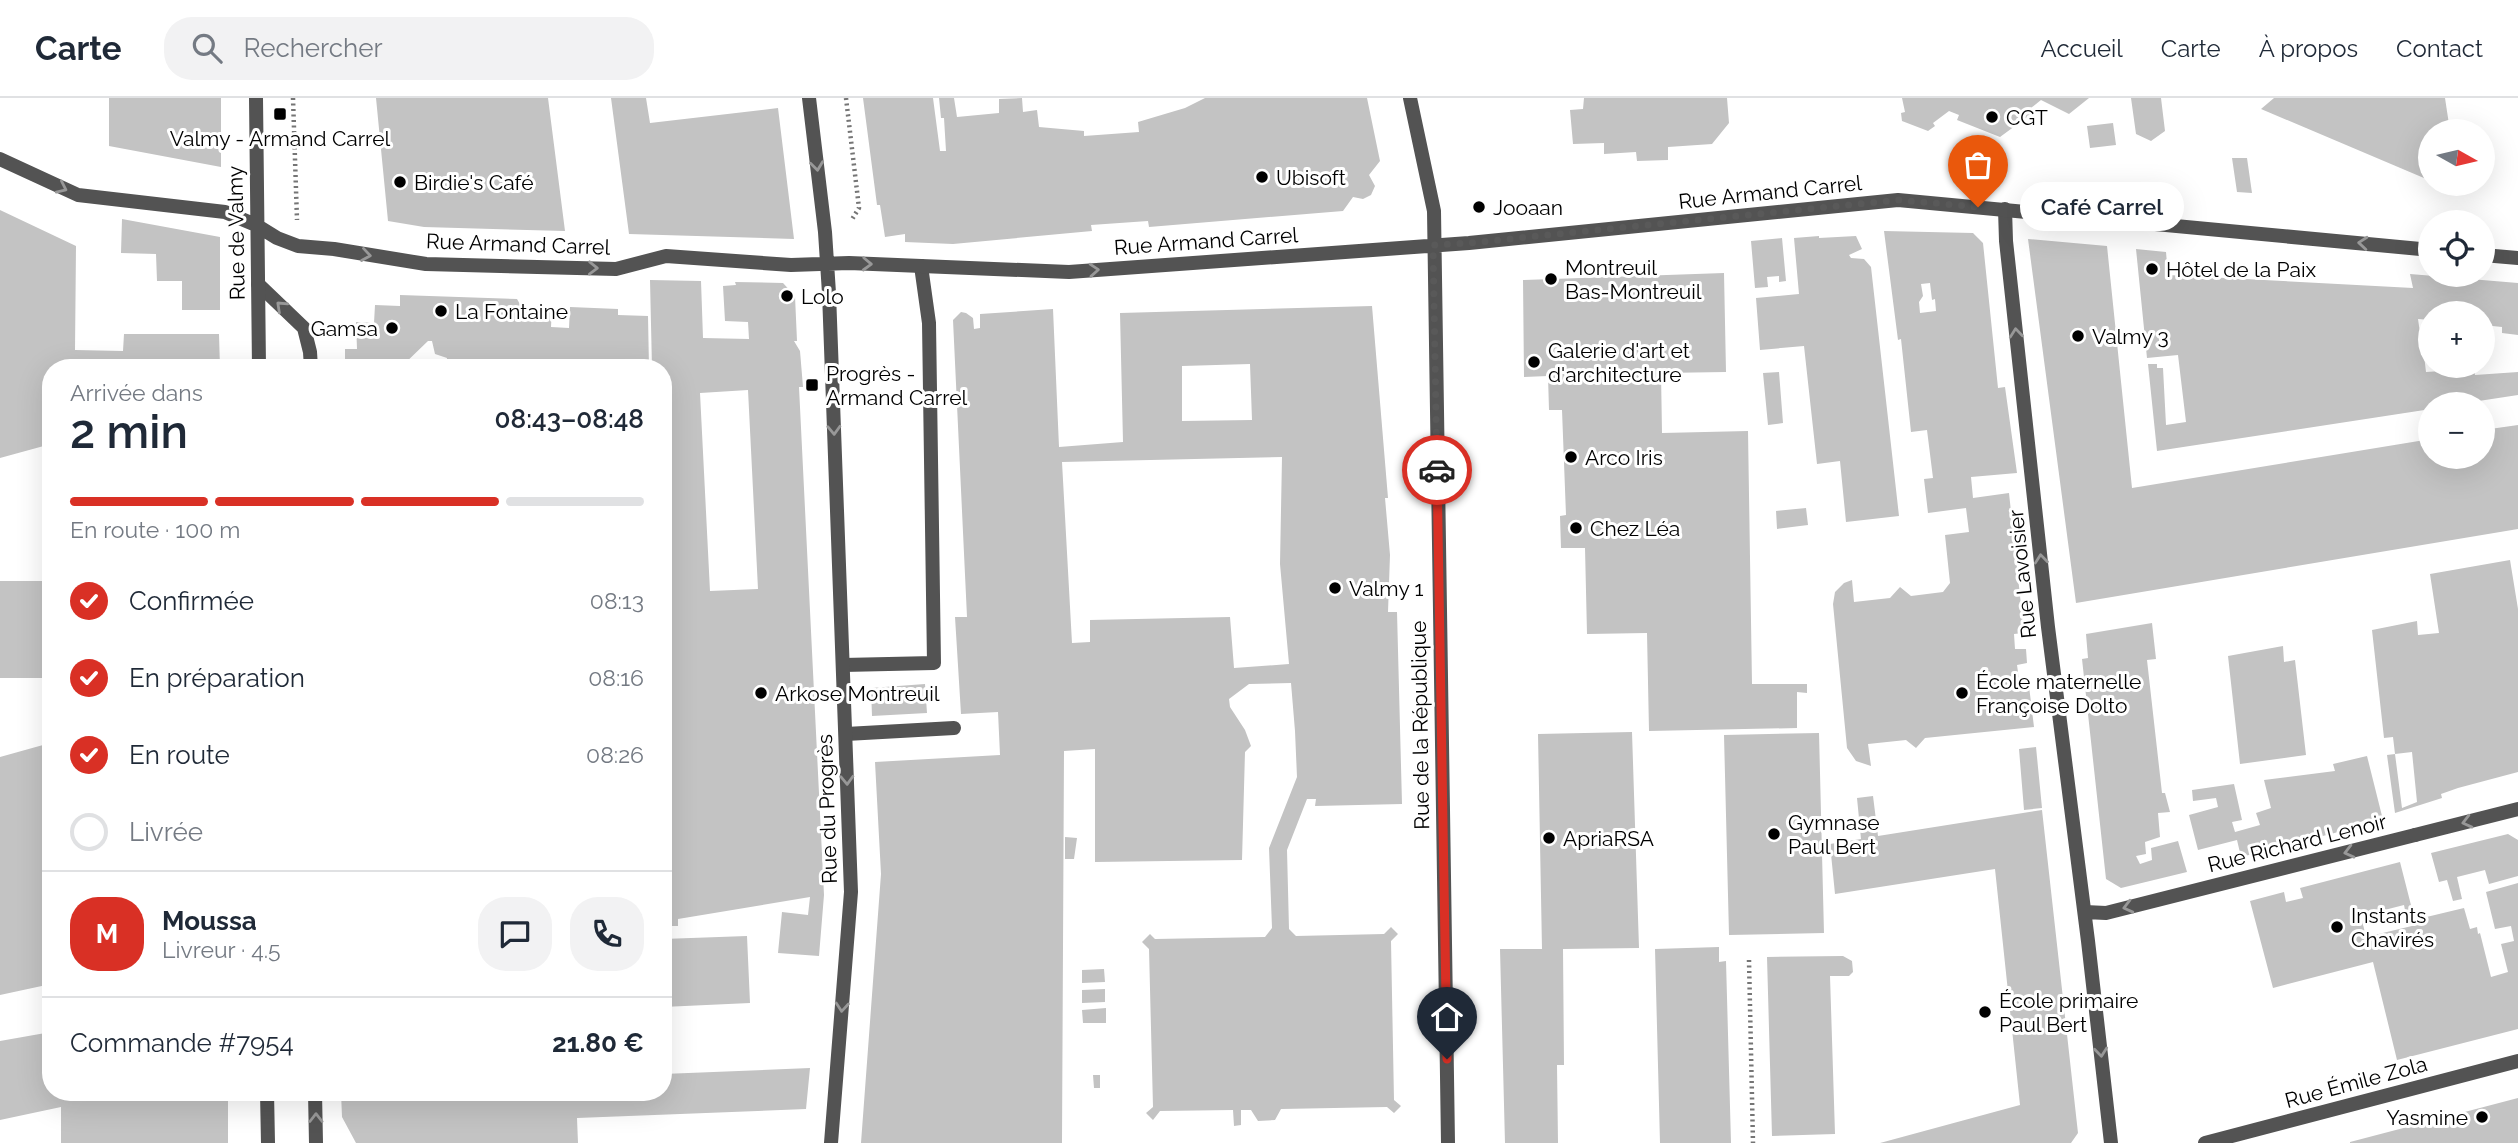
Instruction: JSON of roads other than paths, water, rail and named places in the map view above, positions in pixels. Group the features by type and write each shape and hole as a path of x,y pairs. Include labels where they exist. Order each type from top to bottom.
{"street":[{"name":"Rue de Valmy","path":"256,98 259,359"},
{"name":"Rue du Progrès","path":"808,98 825,232 829,293 851,892 831,1143"},
{"name":"Rue de la République","path":"1409,98 1434,211 1448,1143"},
{"name":"Rue Armand Carrel","path":"0,159 78,195 225,212 298,246 426,264 616,269 666,256 791,265 921,266 1069,272 1469,243 1898,200 2418,249"},
{"name":"Rue Lavoisier","path":"2005,209 2048,627 2085,912 2111,1143"},
{"path":"2495,256 2518,258"},
{"path":"843,665 934,663 929,323 921,266"},
{"path":"258,284 304,328 310,359"},
{"path":"846,734 954,729"},
{"name":"Rue Richard Lenoir","path":"2085,912 2106,912 2518,809"},
{"name":"Rue Émile Zola","path":"2205,1143 2518,1061"},
{"path":"267,1101 268,1143"},
{"path":"315,1101 316,1143"}],"place":[{"name":"Valmy - Armand Carrel","path":"280,114"},
{"name":"CGT","path":"1992,117"},
{"name":"Ubisoft","path":"1262,177"},
{"name":"Birdie's Café","path":"400,182"},
{"name":"Jooaan","path":"1479,207"},
{"name":"Café Carrel","path":"1978,207"},
{"name":"Hôtel de la Paix","path":"2152,269"},
{"name":"Montreuil Bas-Montreuil","path":"1551,279"},
{"name":"Lolo","path":"787,296"},
{"name":"La Fontaine","path":"441,311"},
{"name":"Gamsa","path":"392,328"},
{"name":"Valmy 3","path":"2078,336"},
{"name":"Galerie d'art et d'architecture","path":"1534,362"},
{"name":"Progrès - Armand Carrel","path":"812,385"},
{"name":"Arco Iris","path":"1571,457"},
{"name":"Chez Léa","path":"1576,528"},
{"name":"Valmy 1","path":"1335,588"},
{"name":"Arkose Montreuil","path":"761,693"},
{"name":"École maternelle Françoise Dolto","path":"1962,693"},
{"name":"Gymnase Paul Bert","path":"1774,834"},
{"name":"ApriaRSA","path":"1549,838"},
{"name":"Instants Chavirés","path":"2337,927"},
{"name":"École primaire Paul Bert","path":"1985,1012"},
{"name":"Yasmine","path":"2482,1117"}]}
